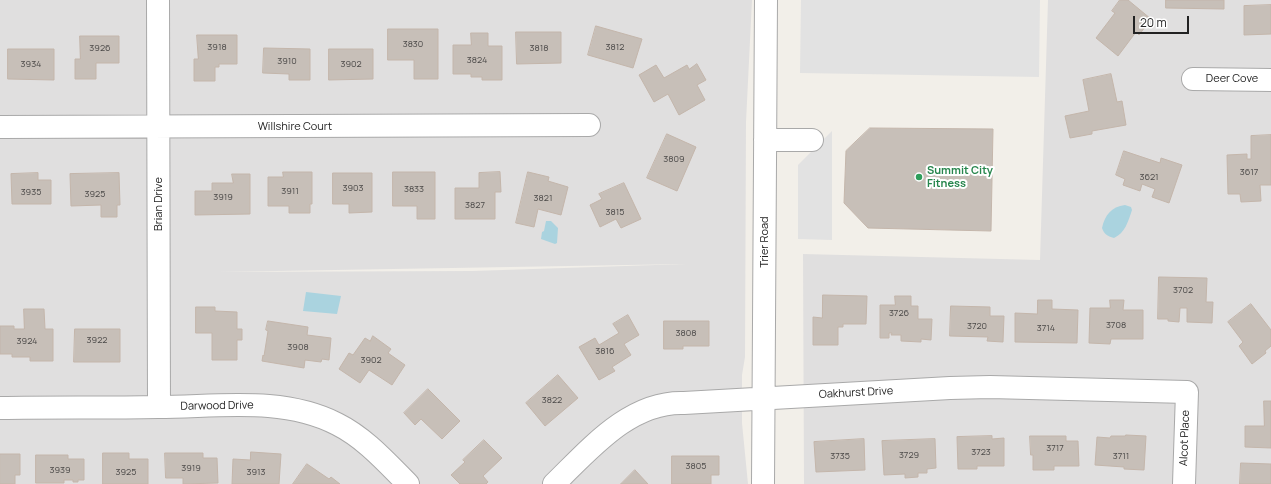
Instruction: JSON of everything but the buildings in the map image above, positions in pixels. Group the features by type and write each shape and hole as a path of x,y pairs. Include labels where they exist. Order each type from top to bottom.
{"street":[{"name":"Brian Drive","path":"158,0 159,407"},
{"name":"Trier Road","path":"763,484 766,0"},
{"name":"Deer Cove","path":"1193,79 1271,80"},
{"name":"Willshire Court","path":"0,127 159,128 589,125"},
{"path":"766,140 812,140"},
{"name":"Oakhurst Drive","path":"554,484 595,443 630,417 655,406 674,403 967,387 1187,392"},
{"name":"Alcot Place","path":"1184,484 1187,392"},
{"name":"Darwood Drive","path":"0,408 254,405 282,407 306,412 335,423 354,433 408,484"}],"shaded area":[{"path":"0,0 752,0 746,122 745,357 742,375 742,423 748,484 0,484","holes":["686,264 472,271 218,272"]},
{"path":"801,0 1040,0 1039,77 800,73"},
{"path":"1048,0 1271,0 1271,484 804,484 803,254 1040,260"},
{"path":"832,131 832,240 798,239 798,165"}],"water":[{"path":"1125,205 1131,207 1132,210 1126,227 1118,236 1114,238 1108,236 1102,228 1105,219 1109,212"},
{"path":"546,221 551,221 558,228 557,243 555,244 541,239"},
{"path":"306,292 341,296 337,314 303,311"}],"place":[{"name":"Summit City Fitness","path":"919,177"}]}
